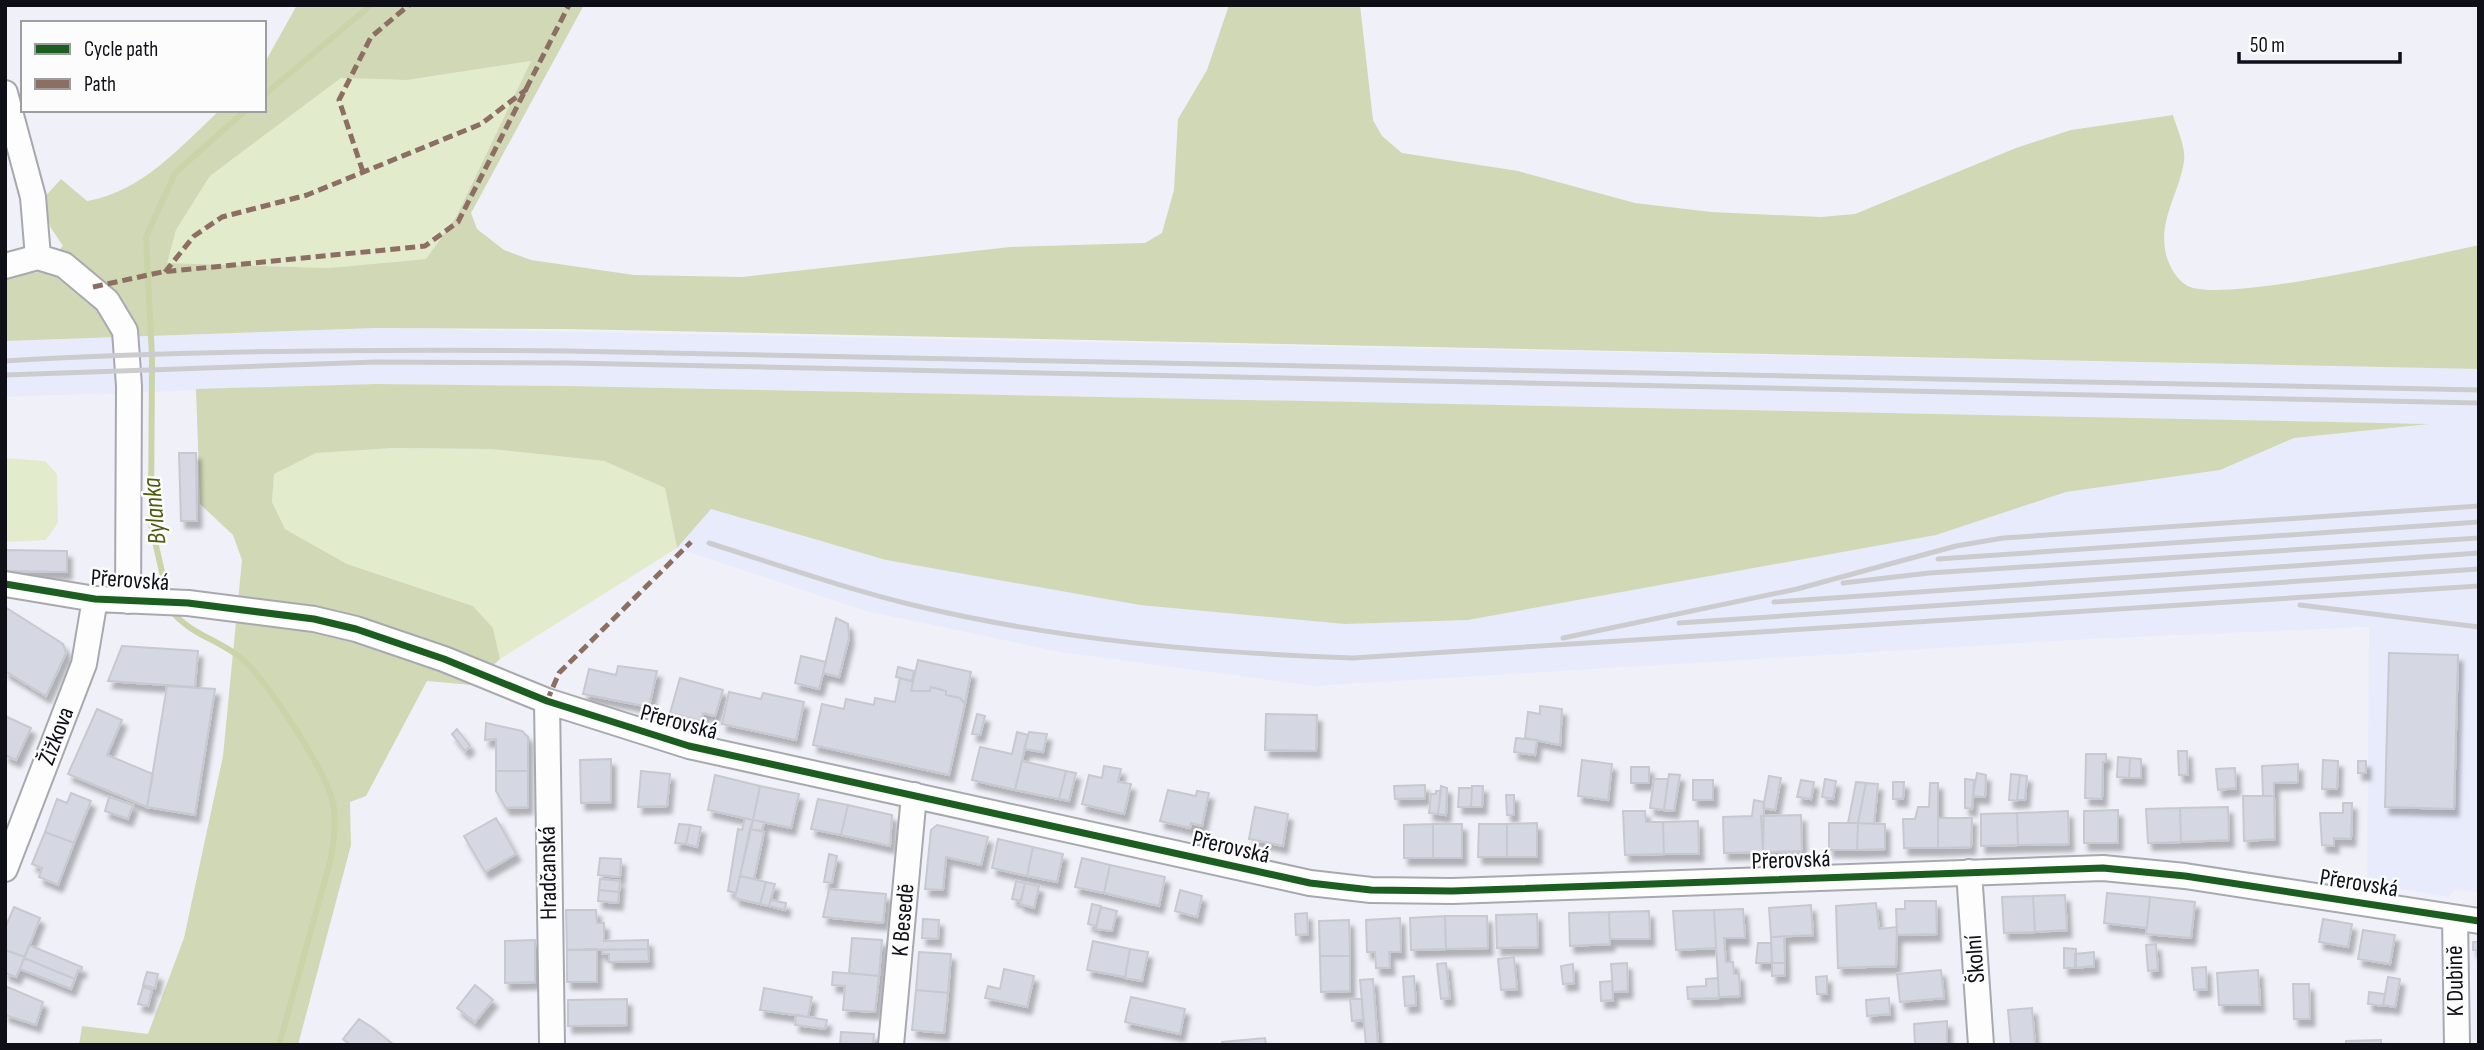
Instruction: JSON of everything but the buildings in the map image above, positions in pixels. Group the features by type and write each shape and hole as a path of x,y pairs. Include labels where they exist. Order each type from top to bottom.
{"street":[{"path":"5,93 33,197 38,257"},
{"path":"5,266 38,257 64,265 93,287 115,312 125,331 140,602"},
{"name":"Přerovská","path":"5,584 95,599 188,603 314,619 356,629 444,659 547,701 689,746 914,794 1263,874 1371,890 1452,891 2074,868 2150,872 2467,919"},
{"name":"Žižkova","path":"5,869 84,664 95,599"},
{"name":"Hradčanská","path":"547,701 552,1045"},
{"name":"K Besedě","path":"891,1045 914,794"},
{"name":"Školní","path":"1969,872 1981,1045"},
{"name":"K Dubině","path":"2457,1045 2467,919"}],"shaded area":[{"path":"376,328 2479,369 2479,899 2477,892 2455,889 2449,897 2367,883 2369,627 2089,639 1315,686 1060,652 866,611 677,548 711,509 886,560 1344,624 1468,620 1936,535 2066,492 2220,470 2294,438 2421,424 568,386 376,384 5,397 5,341"}],"green space":[{"path":"297,5 584,5 471,213 477,229 504,250 531,260 634,275 742,277 1010,247 1145,243 1162,233 1174,190 1178,119 1207,70 1229,5 1360,5 1373,120 1382,136 1402,153 1518,171 1635,203 1711,212 1821,217 1855,214 2016,148 2071,130 2173,115 2184,161 2164,237 2169,264 2182,282 2206,290 2280,284 2374,268 2479,245 2479,369 568,329 376,328 5,341 5,277 38,272 63,246 51,228 41,201 61,179 87,201 107,196 143,178 218,112 266,112 266,60","holes":["531,61 456,217 426,259 328,268 167,263 176,230 210,176 341,78 407,80"]},
{"path":"531,61 456,217 426,259 328,268 166,263 176,230 210,176 341,78 407,80"},
{"path":"376,384 2429,424 2294,438 2220,470 2066,492 1936,535 1468,620 1345,624 1140,605 886,560 711,509 677,548 665,488 604,461 491,449 394,448 316,453 274,474 272,502 285,529 347,564 473,606 493,628 500,659 472,685 427,681 366,796 350,802 351,845 298,1045 79,1045 82,1026 148,1034 184,938 223,756 242,560 233,535 200,504 196,389"},
{"path":"394,448 491,449 604,461 665,488 677,548 500,659 493,628 473,606 347,564 285,529 272,502 274,473 316,453"},
{"path":"5,458 45,461 57,474 58,523 46,540 5,542"}],"waterway":[{"name":"Bylanka","path":"266,93 371,5"},
{"name":"Bylanka","path":"168,598 151,524 152,357 146,237 175,173 244,112"},
{"name":"Bylanka","path":"170,609 186,625 232,652 252,669 307,749 333,803 335,818 330,862 279,1045"}],"railway":[{"path":"5,361 286,351 568,351 2479,390"},
{"path":"5,375 376,362 568,363 2479,403"},
{"path":"1563,638 1797,589 1956,546 2003,538 2479,506"},
{"path":"1938,559 2479,522"},
{"path":"1843,583 1929,573 2479,538"},
{"path":"709,543 917,606 1025,628 1188,648 1353,658 2479,586"},
{"path":"1774,602 2479,553"},
{"path":"1679,623 2479,569"},
{"path":"2300,605 2479,627"}],"marked path":[{"path":"363,172 339,100 371,37 409,5"},
{"path":"93,287 162,272 425,246 458,222 569,5"},
{"path":"165,272 194,236 222,217 307,195 481,124 527,89"},
{"path":"547,701 559,673 691,542"}],"cycle path":[{"path":"5,584 95,599 188,603 314,619 356,629 444,659 547,701 689,746 1310,883 1371,890 1452,891 2103,868 2185,876 2479,921"}]}
